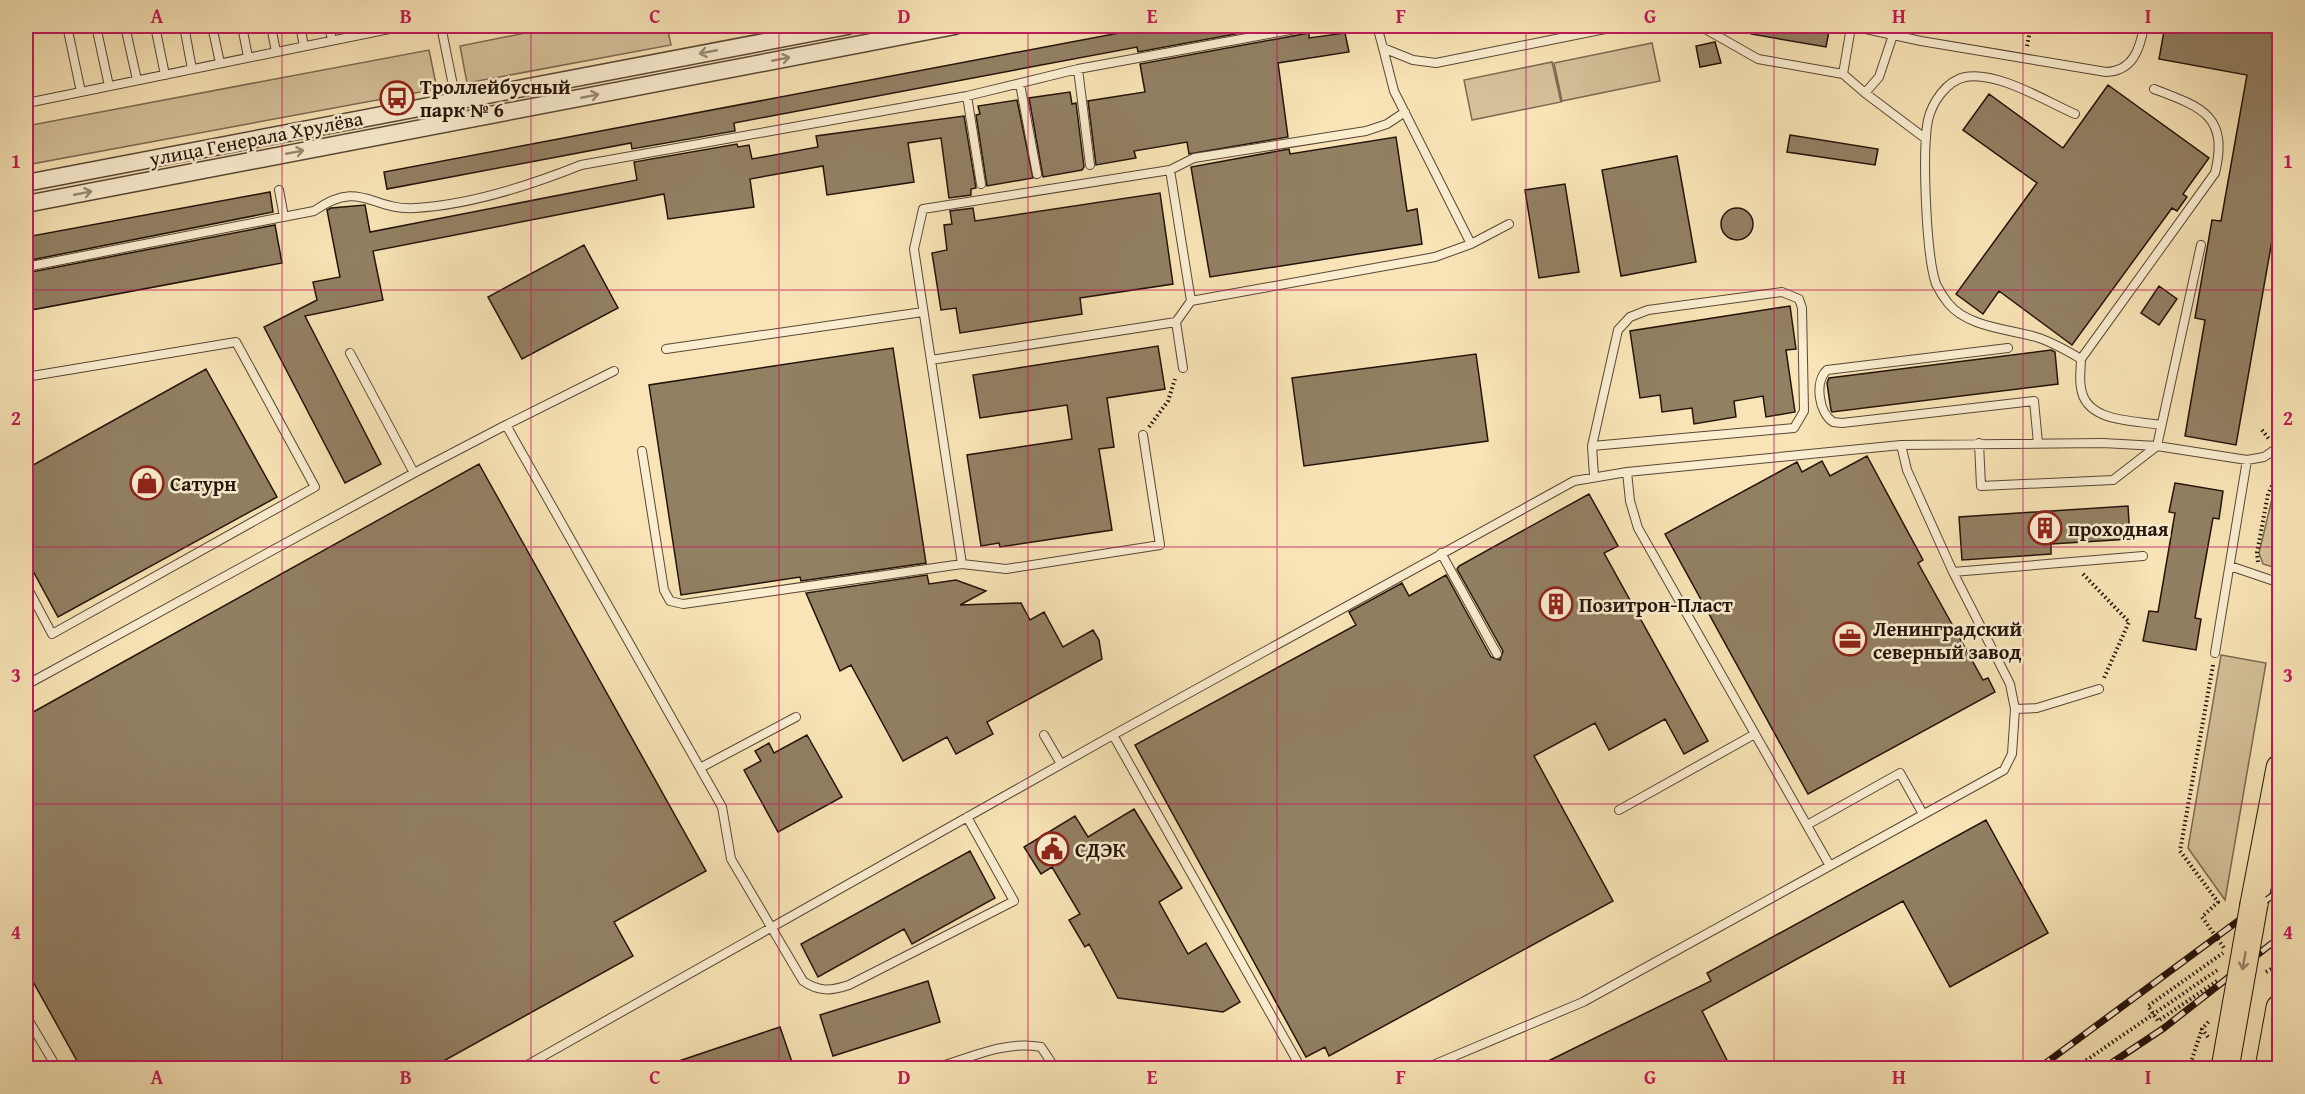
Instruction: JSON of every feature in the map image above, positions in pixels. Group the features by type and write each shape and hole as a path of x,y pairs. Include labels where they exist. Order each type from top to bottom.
{"main road":[{"path":"2224,1068 2280,768"},
{"path":"2274,1065 2280,1008"}],"street":[{"name":"улица Генерала Хрулёва","path":"26,183 848,26"},
{"name":"улица Генерала Хрулёва","path":"26,204 954,26"}],"lane":[{"path":"67,26 81,92"},
{"path":"96,26 109,86"},
{"path":"125,26 137,80"},
{"path":"154,26 165,75"},
{"path":"184,26 192,69"},
{"path":"213,26 220,63"},
{"path":"242,26 248,57"},
{"path":"271,26 276,52"},
{"path":"300,26 304,46"},
{"path":"328,26 332,40"},
{"path":"26,94 27,103 332,40 359,30 404,26"},
{"path":"441,26 460,120"},
{"path":"854,26 858,44"},
{"path":"26,267 314,211 335,198 350,195 364,196 395,207 414,208 437,205 526,187 581,165 967,96 1078,69 1312,26"},
{"path":"1377,26 1389,75 1405,112 1472,243"},
{"path":"1383,48 1413,60 1436,63 1620,26"},
{"path":"1700,26 1758,59 1843,74 1926,139"},
{"path":"1843,74 1851,26 2106,72 2118,72 2129,65 2136,55 2144,26"},
{"path":"1865,93 1879,77 1893,35"},
{"path":"1078,69 1090,165"},
{"path":"2075,114 2004,82 1982,76 1963,77 1948,86 1936,101 1929,119 1926,139 1932,266 1937,285 1949,304 1968,319 2058,345 2081,359"},
{"path":"1020,84 1037,174"},
{"path":"2154,89 2195,105 2208,114 2216,126 2220,141 2215,173 2081,359 2080,387 2091,409 2103,415 2162,425"},
{"path":"967,96 981,184"},
{"path":"962,564 914,249 923,209 1170,170 1194,158 1366,131 1387,124 1405,112"},
{"path":"268,137 272,157"},
{"path":"1170,170 1191,301"},
{"path":"279,190 284,217"},
{"path":"1183,368 1176,322 1191,301 1435,257 1472,243 1509,224"},
{"path":"1979,443 1982,486 2113,480 2157,446 2201,245"},
{"path":"1592,446 1785,431 1794,428 1804,411 1802,308 1799,298 1782,292 1648,310 1630,317 1618,330 1592,446 1594,476"},
{"path":"666,349 923,312"},
{"path":"931,360 1176,322"},
{"path":"26,377 236,342 315,487 52,634 26,585"},
{"path":"2008,348 1827,370 1821,375 1820,382 1823,411 1833,422 1842,423 2034,401 2038,443"},
{"path":"350,353 414,473"},
{"path":"26,685 414,473 614,371"},
{"path":"506,425 722,807 731,859 803,981 816,989 832,990 849,985 1014,901 967,817"},
{"path":"642,451 664,590 670,601 683,604 962,564 1006,569 1160,544 1143,435"},
{"path":"522,1068 1061,764 1556,489 1594,476 1901,445 2103,443 2157,446 2247,460 2264,457 2280,446"},
{"path":"1426,1068 1583,1002 2004,770 2012,753 2015,709 2010,684 1953,572 1907,470 1901,445"},
{"path":"2215,653 2247,460"},
{"path":"1627,472 1630,501 1638,528 1830,866"},
{"path":"1441,553 1497,654"},
{"path":"1953,572 2143,556"},
{"path":"2229,567 2280,583"},
{"path":"2015,709 2037,708 2099,689"},
{"path":"700,768 796,717"},
{"path":"1619,810 1755,734"},
{"path":"1044,735 1061,764"},
{"path":"1113,735 1301,1068"},
{"path":"1807,825 1900,773 1923,814"},
{"path":"26,1016 57,1068"},
{"path":"936,1068 1010,1046 1026,1044 1041,1047 1055,1068"}],"path":[{"path":"2025,59 2031,26"},
{"path":"1143,435 1168,401 1172,384 1183,368"},
{"path":"2261,566 2257,561 2257,553 2268,494 2280,470"},
{"path":"2071,562 2129,621 2099,689"},
{"path":"2202,917 2218,902 2180,851 2215,653"},
{"path":"2219,979 2158,1021 2148,1006 2226,951"},
{"path":"2075,1068 2224,965"},
{"path":"2189,1068 2202,1029"}],"shaded area":[{"path":"560,26 667,26 671,45 467,83 460,46"},
{"path":"1652,43 1660,81 1562,101 1554,63"},
{"path":"429,50 437,89 26,165 26,126"},
{"path":"1552,62 1561,102 1472,120 1464,80"},
{"path":"2276,482 2280,486 2279,569 2263,564 2259,553"},
{"path":"2221,655 2266,663 2225,900 2188,848"}],"building":[{"path":"1156,26 1279,26 1138,52 1137,47 734,123 735,131 632,149 631,143 387,189 384,172"},
{"path":"1752,26 1830,26 1826,47 1751,34"},
{"path":"2165,26 2280,26 2280,195 2236,445 2185,436 2205,320 2195,318 2212,220 2221,221 2247,75 2159,59"},
{"path":"1309,33 1309,38 1345,33 1349,52 1278,63 1288,137 1189,154 1187,142 1134,151 1136,158 1096,165 1088,101 1145,92 1140,64"},
{"path":"1715,42 1721,63 1700,67 1696,46"},
{"path":"2108,85 2209,158 2183,194 2187,197 2177,211 2172,208 2072,345 1999,291 1983,314 1956,294 2037,183 1963,130 1989,94 2063,148"},
{"path":"1070,92 1072,104 1076,103 1084,167 1082,170 1043,177 1029,98"},
{"path":"1017,100 1033,178 987,186 976,115 980,114 978,106"},
{"path":"964,116 976,188 971,189 971,195 949,198 941,138 908,143 914,182 827,195 823,166 750,179 754,207 668,219 664,194 373,251 383,300 305,316 381,464 345,483 264,327 317,300 313,282 340,277 327,210 331,208 365,205 370,232 637,180 634,162 737,144 738,147 749,145 752,159 818,147 816,136"},
{"path":"1790,135 1878,149 1875,165 1787,152"},
{"path":"1396,137 1407,211 1417,209 1422,244 1210,277 1191,167 1289,149 1290,154"},
{"path":"1677,156 1696,262 1621,276 1602,170"},
{"path":"1565,184 1579,272 1539,278 1525,190"},
{"path":"270,192 273,212 26,261 26,237"},
{"path":"1160,193 1173,284 1080,298 1082,314 960,333 956,308 941,310 932,253 947,250 944,225 952,224 950,211 973,208 975,221"},
{"path":"1737,208 1748,213 1753,224 1748,235 1737,240 1726,235 1721,224 1726,213"},
{"path":"275,225 282,263 26,311 26,273"},
{"path":"584,245 618,308 522,359 488,297"},
{"path":"2159,286 2177,299 2159,325 2141,313"},
{"path":"1790,306 1796,349 1786,350 1795,412 1766,417 1763,396 1734,401 1736,417 1694,424 1692,408 1662,412 1660,395 1640,398 1630,331"},
{"path":"1158,346 1165,389 1107,398 1114,447 1099,449 1112,530 1000,547 999,543 981,546 967,455 1072,439 1067,405 980,418 973,375"},
{"path":"893,348 926,563 801,581 800,577 681,595 649,385"},
{"path":"2051,350 2055,352 2058,384 1832,412 1831,410 1827,383 1829,378"},
{"path":"1476,354 1488,441 1304,466 1292,378"},
{"name":"Сатурн","path":"206,369 277,497 58,617 26,558 26,469"},
{"path":"1867,456 1923,560 1918,563 1983,680 1988,678 1995,692 1808,794 1665,534 1797,462 1802,472 1822,461 1830,476"},
{"path":"479,464 706,871 614,922 633,956 431,1068 81,1068 26,969 26,716"},
{"path":"2175,483 2223,491 2219,519 2213,518 2195,618 2201,619 2196,650 2143,641 2149,611 2158,612 2175,513 2169,512"},
{"path":"1589,494 1618,546 1604,553 1708,741 1684,754 1665,719 1609,750 1595,723 1534,756 1613,901 1329,1056 1325,1047 1306,1057 1135,745 1356,625 1349,612 1402,583 1409,596 1446,575 1491,657 1500,660 1503,651 1457,569"},
{"name":"проходная","path":"2128,506 2130,539 2051,544 2051,554 1962,560 1959,517"},
{"path":"927,575 929,584 956,580 986,591 960,605 1021,603 1030,620 1044,612 1063,647 1093,630 1099,640 1102,659 987,722 993,734 956,754 947,737 903,761 851,665 840,671 806,593"},
{"path":"807,735 842,797 778,832 744,770 761,761 755,751 769,743 774,753"},
{"path":"1134,809 1182,888 1159,902 1188,954 1206,943 1240,1002 1223,1012 1118,998 1089,944 1085,947 1069,920 1080,914 1052,867 1041,874 1024,847 1075,816 1088,837"},
{"path":"1986,820 2048,933 1950,987 1903,901 1702,1011 1731,1068 1534,1068 1711,981 1707,973"},
{"path":"970,851 995,898 912,944 904,929 818,977 801,944"},
{"path":"928,981 940,1022 833,1056 820,1015"},
{"path":"780,1027 794,1068 665,1068 664,1066"}],"railway":[{"path":"2039,1068 2280,890"},
{"path":"2104,1068 2164,1028 2280,937"}],"place":[{"name":"Троллейбусный парк № 6","path":"397,98"},
{"name":"Сатурн","path":"147,483"},
{"name":"проходная","path":"2045,528"},
{"name":"Позитрон-Пласт","path":"1556,604"},
{"name":"Ленинградский северный завод","path":"1850,639"},
{"name":"СДЭК","path":"1052,849"}]}
